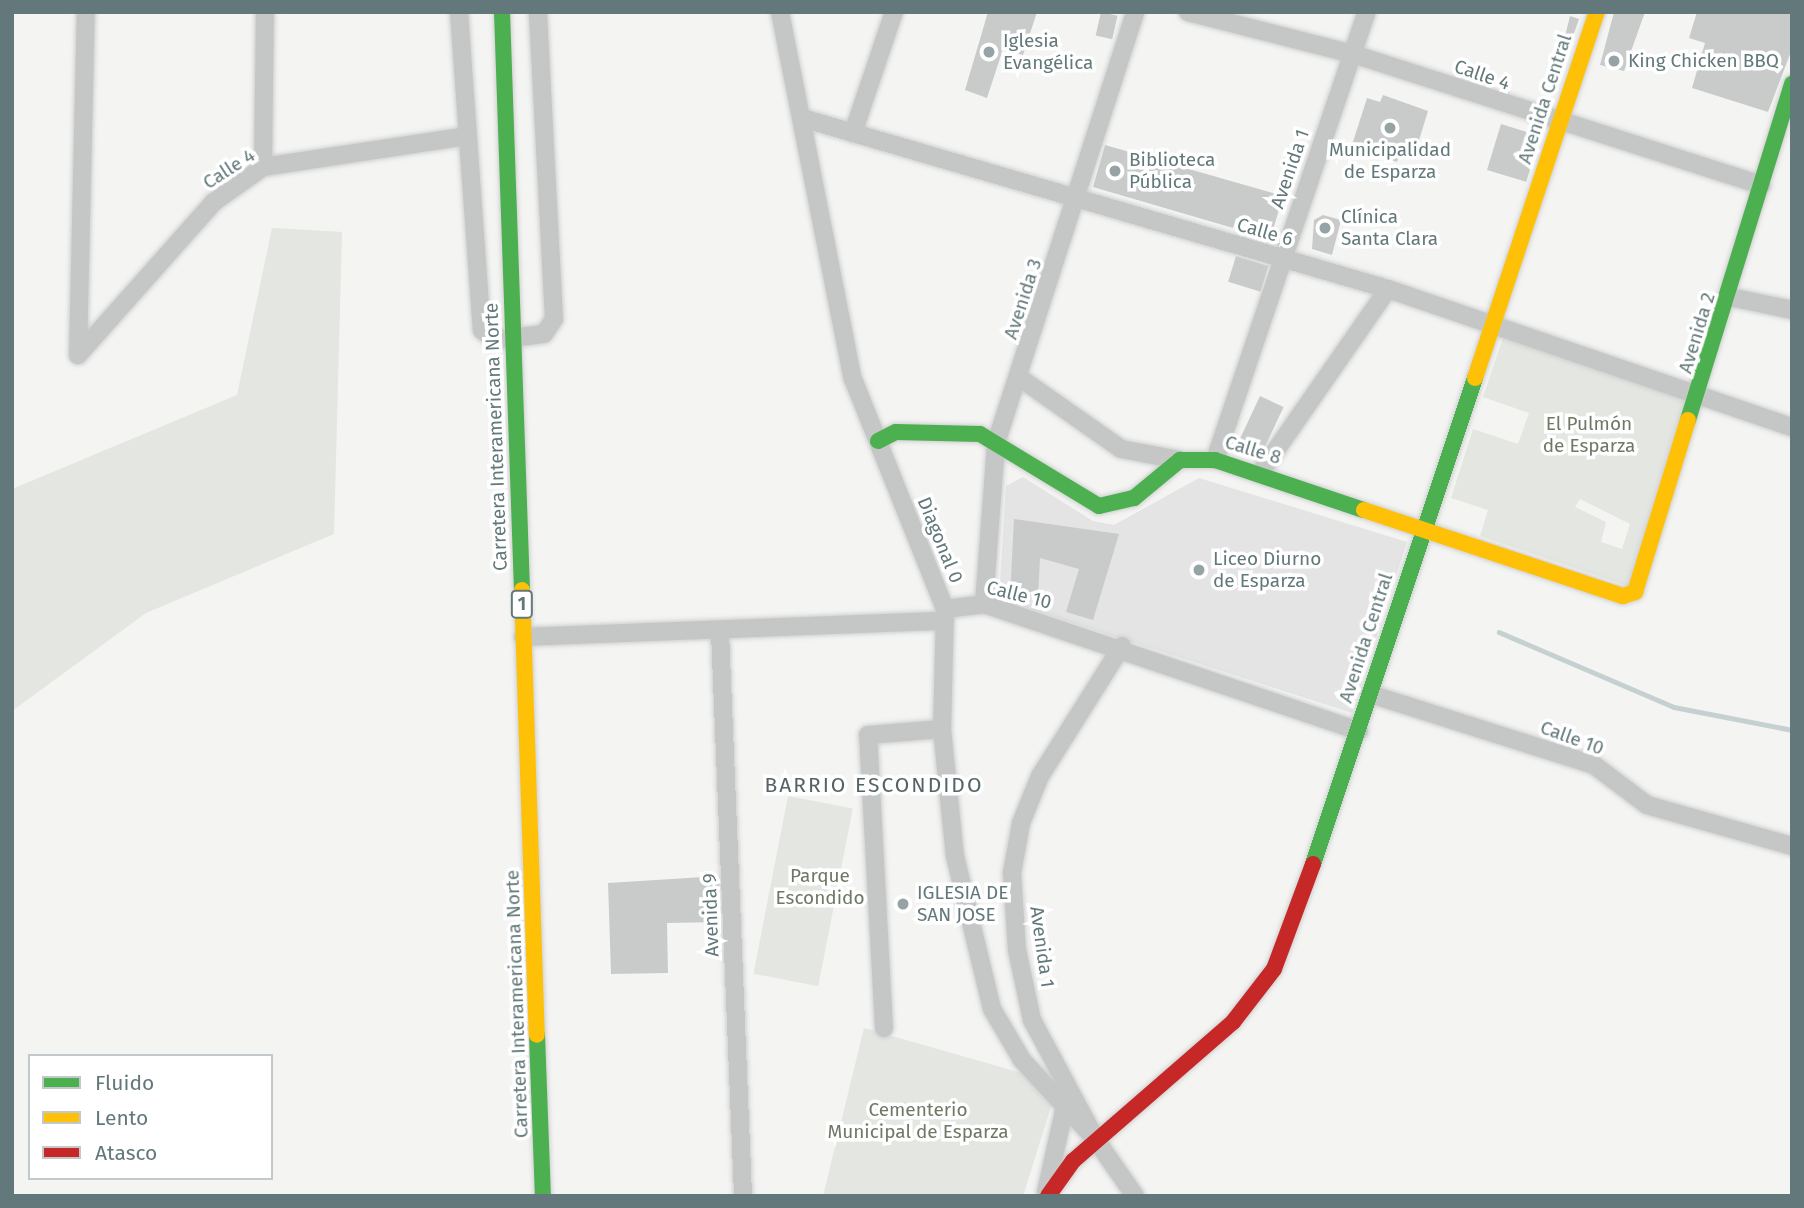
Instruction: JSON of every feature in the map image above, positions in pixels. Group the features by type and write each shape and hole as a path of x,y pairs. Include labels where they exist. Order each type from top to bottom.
{"main road":[{"name":"Carretera Interamericana Norte","path":"502,12 543,1196"},
{"name":"Avenida Central","path":"1047,1196 1096,1140 1233,1022 1274,970 1359,731 1423,530 1597,12"},
{"name":"Avenida 2","path":"1635,592 1730,297 1792,84"},
{"path":"878,441 897,432 968,431 996,443 1099,506 1134,498 1180,460"},
{"name":"Calle 8","path":"1180,460 1215,460 1260,473 1623,596 1635,592"}],"street":[{"name":"Calle 4","path":"86,12 78,355 214,202 263,167 467,136"},
{"path":"263,167 265,12"},
{"path":"459,12 482,330 495,340 544,334 554,319 538,12"},
{"name":"Diagonal 0","path":"780,12 853,379 943,615 942,729 955,856 992,1009 1022,1060 1096,1140"},
{"path":"853,133 894,12"},
{"name":"Avenida 3","path":"984,604 996,443 1020,378 1135,12"},
{"name":"Calle 4","path":"1188,12 1353,54 1560,124 1761,186"},
{"name":"Avenida 1","path":"1215,460 1281,258 1367,12"},
{"name":"Calle 6","path":"802,118 1388,289 1792,426"},
{"path":"1260,473 1388,289"},
{"path":"1730,297 1792,310"},
{"path":"1020,378 1121,449 1180,460"},
{"name":"Calle 10","path":"523,637 720,632 943,615 984,604 1122,646 1359,731"},
{"name":"Avenida 9","path":"720,632 743,1196"},
{"name":"Avenida 1","path":"1096,1140 1032,1020 1017,950 1012,873 1021,823 1040,776 1122,646"},
{"name":"Calle 10","path":"1370,694 1594,765 1647,805 1792,846"},
{"path":"884,1028 867,735 942,729"},
{"name":"Avenida Central","path":"1047,1196 1065,1107"},
{"path":"1096,1140 1135,1196"}],"shaded area":[{"name":"Liceo Diurno de Esparza","path":"1023,477 1093,521 1114,525 1199,478 1407,542 1352,713 999,599 1006,486"}],"green space":[{"path":"272,228 342,232 334,534 146,613 12,711 12,489 237,395"},
{"name":"El Pulmón de Esparza","path":"1503,338 1689,400 1628,586 1480,536 1488,510 1451,498 1473,429 1518,444 1529,413 1483,397","holes":["1580,499 1630,524 1622,549 1601,542 1606,522 1575,507"]},
{"name":"Parque Escondido","path":"788,796 853,809 818,986 753,974"},
{"name":"Cementerio Municipal de Esparza","path":"864,1028 1025,1074 1052,1104 1023,1196 823,1196"}],"building":[{"name":"Iglesia Evangélica","path":"988,12 1037,12 1023,55 1003,49 987,98 965,90"},
{"path":"1101,12 1118,16 1112,39 1096,35"},
{"path":"1614,12 1645,12 1624,71 1600,65"},
{"path":"1697,12 1792,12 1792,49 1768,112 1692,88 1705,43 1689,38"},
{"path":"1570,16 1579,19 1571,42 1564,40"},
{"name":"Municipalidad de Esparza","path":"1383,95 1428,111 1416,150 1402,145 1397,162 1351,148 1367,98 1380,102"},
{"path":"1501,124 1540,136 1526,182 1487,170"},
{"path":"1105,145 1283,196 1273,230 1236,218 1233,228 1093,187"},
{"name":"Clínica Santa Clara","path":"1323,215 1341,220 1332,255 1312,249 1314,220"},
{"path":"1236,256 1269,266 1261,292 1228,282"},
{"path":"1260,396 1284,407 1262,452 1239,441"},
{"path":"1014,519 1119,534 1093,620 1066,612 1079,569 1040,558 1038,597 1010,596"},
{"path":"719,876 720,922 667,923 668,973 611,974 608,883"}],"waterway":[{"path":"1499,632 1674,707 1792,730"}],"traffic: fast":[{"path":"502,12 522,590"},
{"path":"1688,420 1792,84"},
{"path":"1313,864 1475,378"},
{"path":"878,441 896,432 980,434 1099,506 1134,498 1180,460 1215,460 1364,510"},
{"path":"537,1035 543,1196"}],"traffic: slow":[{"path":"1475,378 1597,12"},
{"path":"1364,510 1623,596 1635,592 1688,420"},
{"path":"522,590 537,1035"}],"traffic: jam":[{"path":"1048,1196 1073,1161 1233,1022 1274,969 1313,864"}],"place":[{"name":"Iglesia Evangélica","path":"989,52"},
{"name":"King Chicken BBQ","path":"1614,61"},
{"name":"Municipalidad de Esparza","path":"1390,128"},
{"name":"Biblioteca Pública","path":"1115,171"},
{"name":"Clínica Santa Clara","path":"1325,228"},
{"name":"Liceo Diurno de Esparza","path":"1199,570"},
{"name":"IGLESIA DE SAN JOSE","path":"903,904"}],"district":[{"name":"BARRIO ESCONDIDO","path":"874,785"}]}
